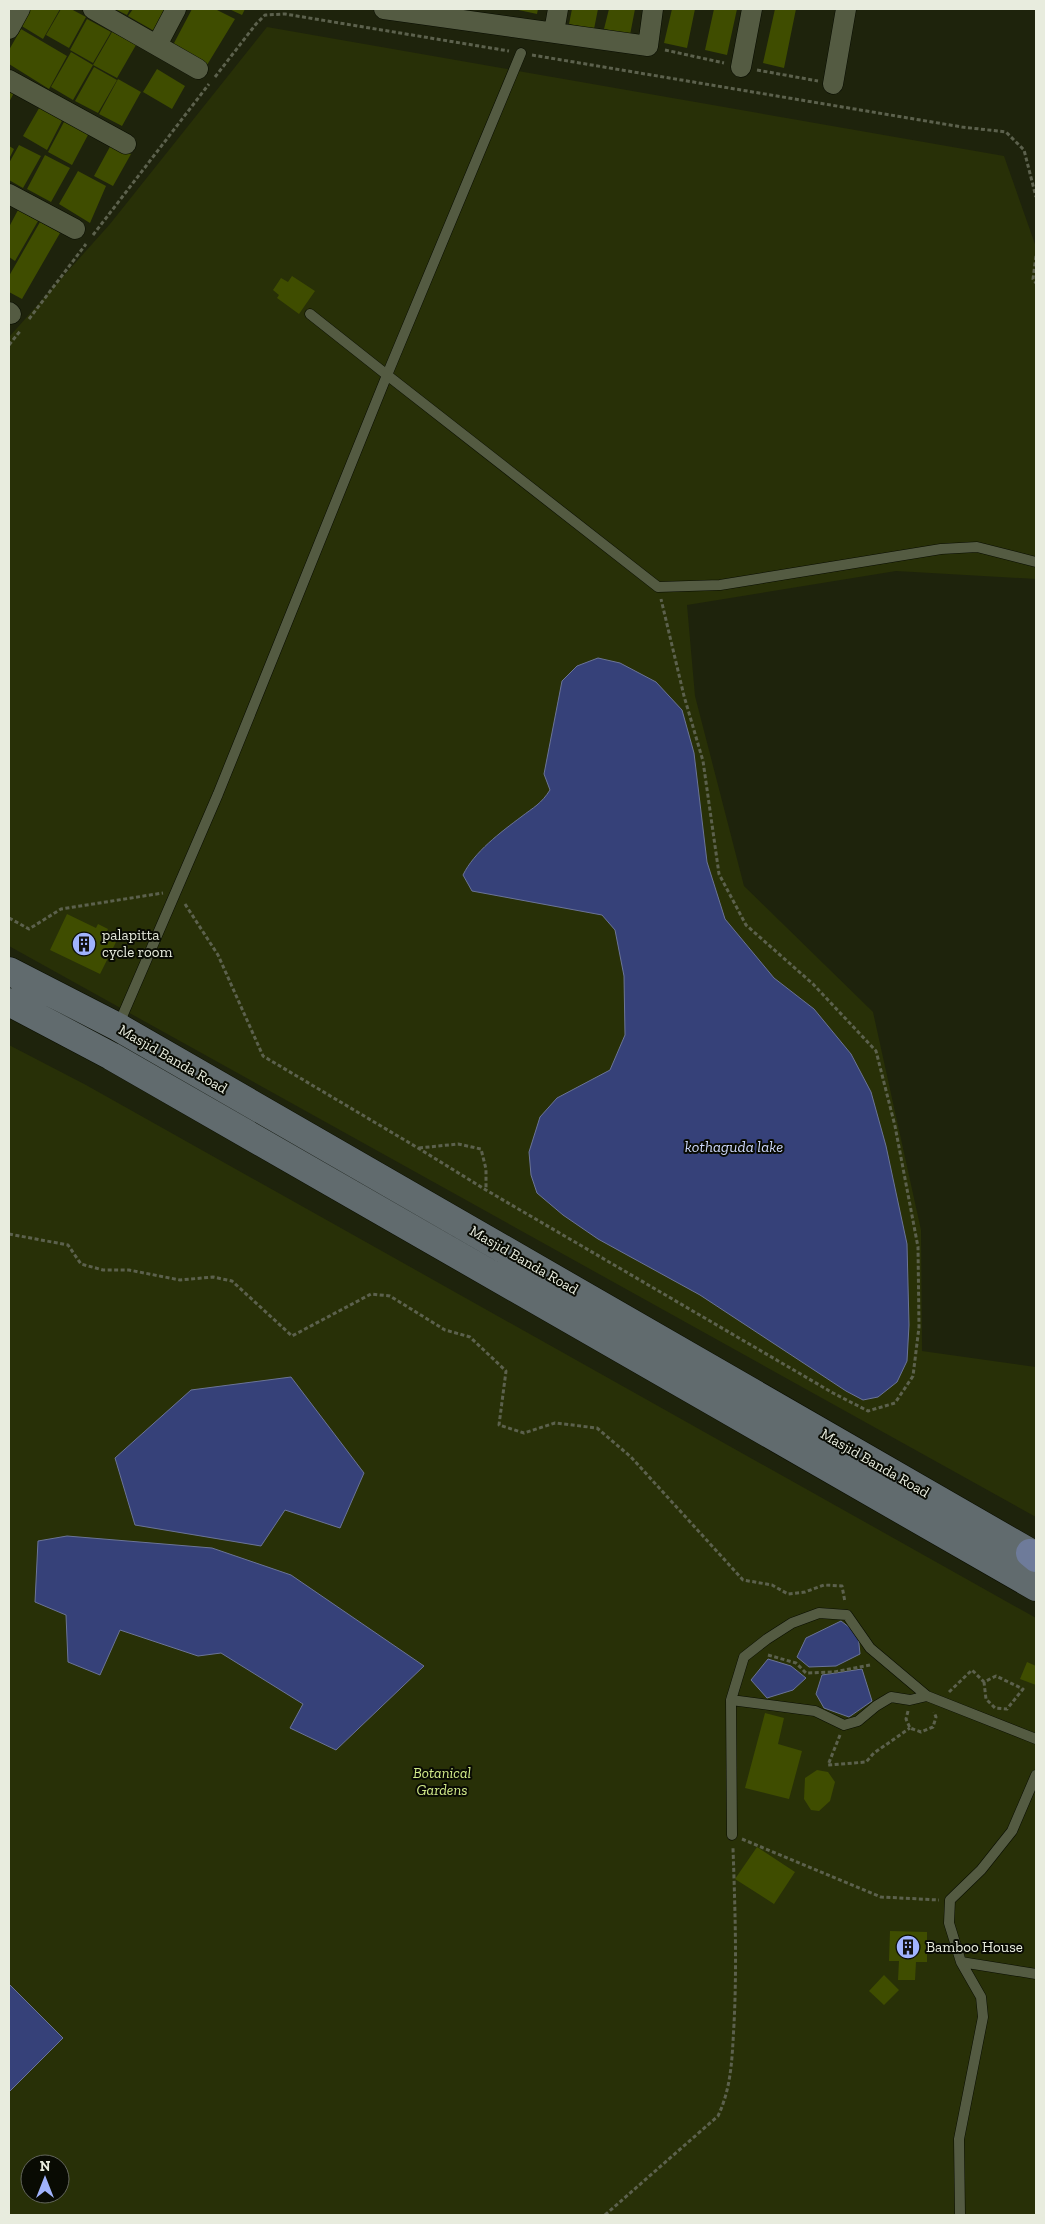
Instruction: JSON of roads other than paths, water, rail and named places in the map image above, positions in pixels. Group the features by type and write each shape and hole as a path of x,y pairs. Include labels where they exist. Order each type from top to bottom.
{"main road":[{"name":"Masjid Banda Road","path":"9,971 118,1027 1034,1556"},
{"name":"Masjid Banda Road","path":"9,1002 119,1061 1036,1587"}],"street":[{"path":"9,29 20,9"},
{"path":"93,9 198,69"},
{"path":"157,45 176,9"},
{"path":"384,9 464,15 554,32 648,46 653,9"},
{"path":"554,32 558,9"},
{"path":"741,66 752,9"},
{"path":"833,84 846,9"},
{"path":"9,80 126,144"},
{"path":"9,194 75,229"}],"lane":[{"path":"118,1027 229,767 387,375 521,53"},
{"path":"310,314 658,587 720,585 941,549 977,548 1036,562"},
{"path":"732,1834 732,1700 744,1657 792,1623 819,1613 847,1615 870,1648 927,1696 1036,1739"},
{"path":"732,1700 815,1711 844,1725 858,1721 876,1706 891,1697 910,1700 927,1696"},
{"path":"960,2215 959,2139 983,2017 981,1998 961,1962 949,1923 950,1900 981,1870 1012,1831 1036,1775"},
{"path":"961,1962 1036,1974"}],"water":[{"name":"kothaguda lake","path":"598,658 620,663 656,682 682,710 694,753 707,862 725,919 774,978 814,1009 851,1054 871,1092 886,1146 907,1244 909,1325 907,1361 897,1382 878,1397 863,1400 846,1391 700,1295 598,1239 563,1215 537,1193 531,1175 529,1152 540,1117 557,1098 610,1070 625,1035 624,976 615,930 602,915 472,891 463,875 481,850 544,799 550,790 544,774 562,681 577,666"},
{"path":"291,1377 364,1473 340,1528 285,1510 261,1546 135,1525 115,1458 191,1390"},
{"path":"67,1536 212,1548 291,1575 424,1666 336,1750 290,1728 303,1704 221,1653 198,1656 120,1630 100,1675 68,1662 66,1615 35,1602 38,1541"},
{"path":"841,1621 858,1634 860,1654 836,1666 809,1667 797,1657 806,1638"},
{"path":"768,1659 791,1666 806,1678 793,1690 767,1698 751,1680"},
{"path":"862,1669 872,1701 849,1717 824,1708 816,1694 822,1675"},
{"path":"9,1984 63,2038 9,2092"}],"place":[{"name":"palapitta cycle room","path":"84,944"},
{"name":"Bamboo House","path":"908,1947"}],"park label":[{"name":"Botanical Gardens","path":"442,1782"}]}
